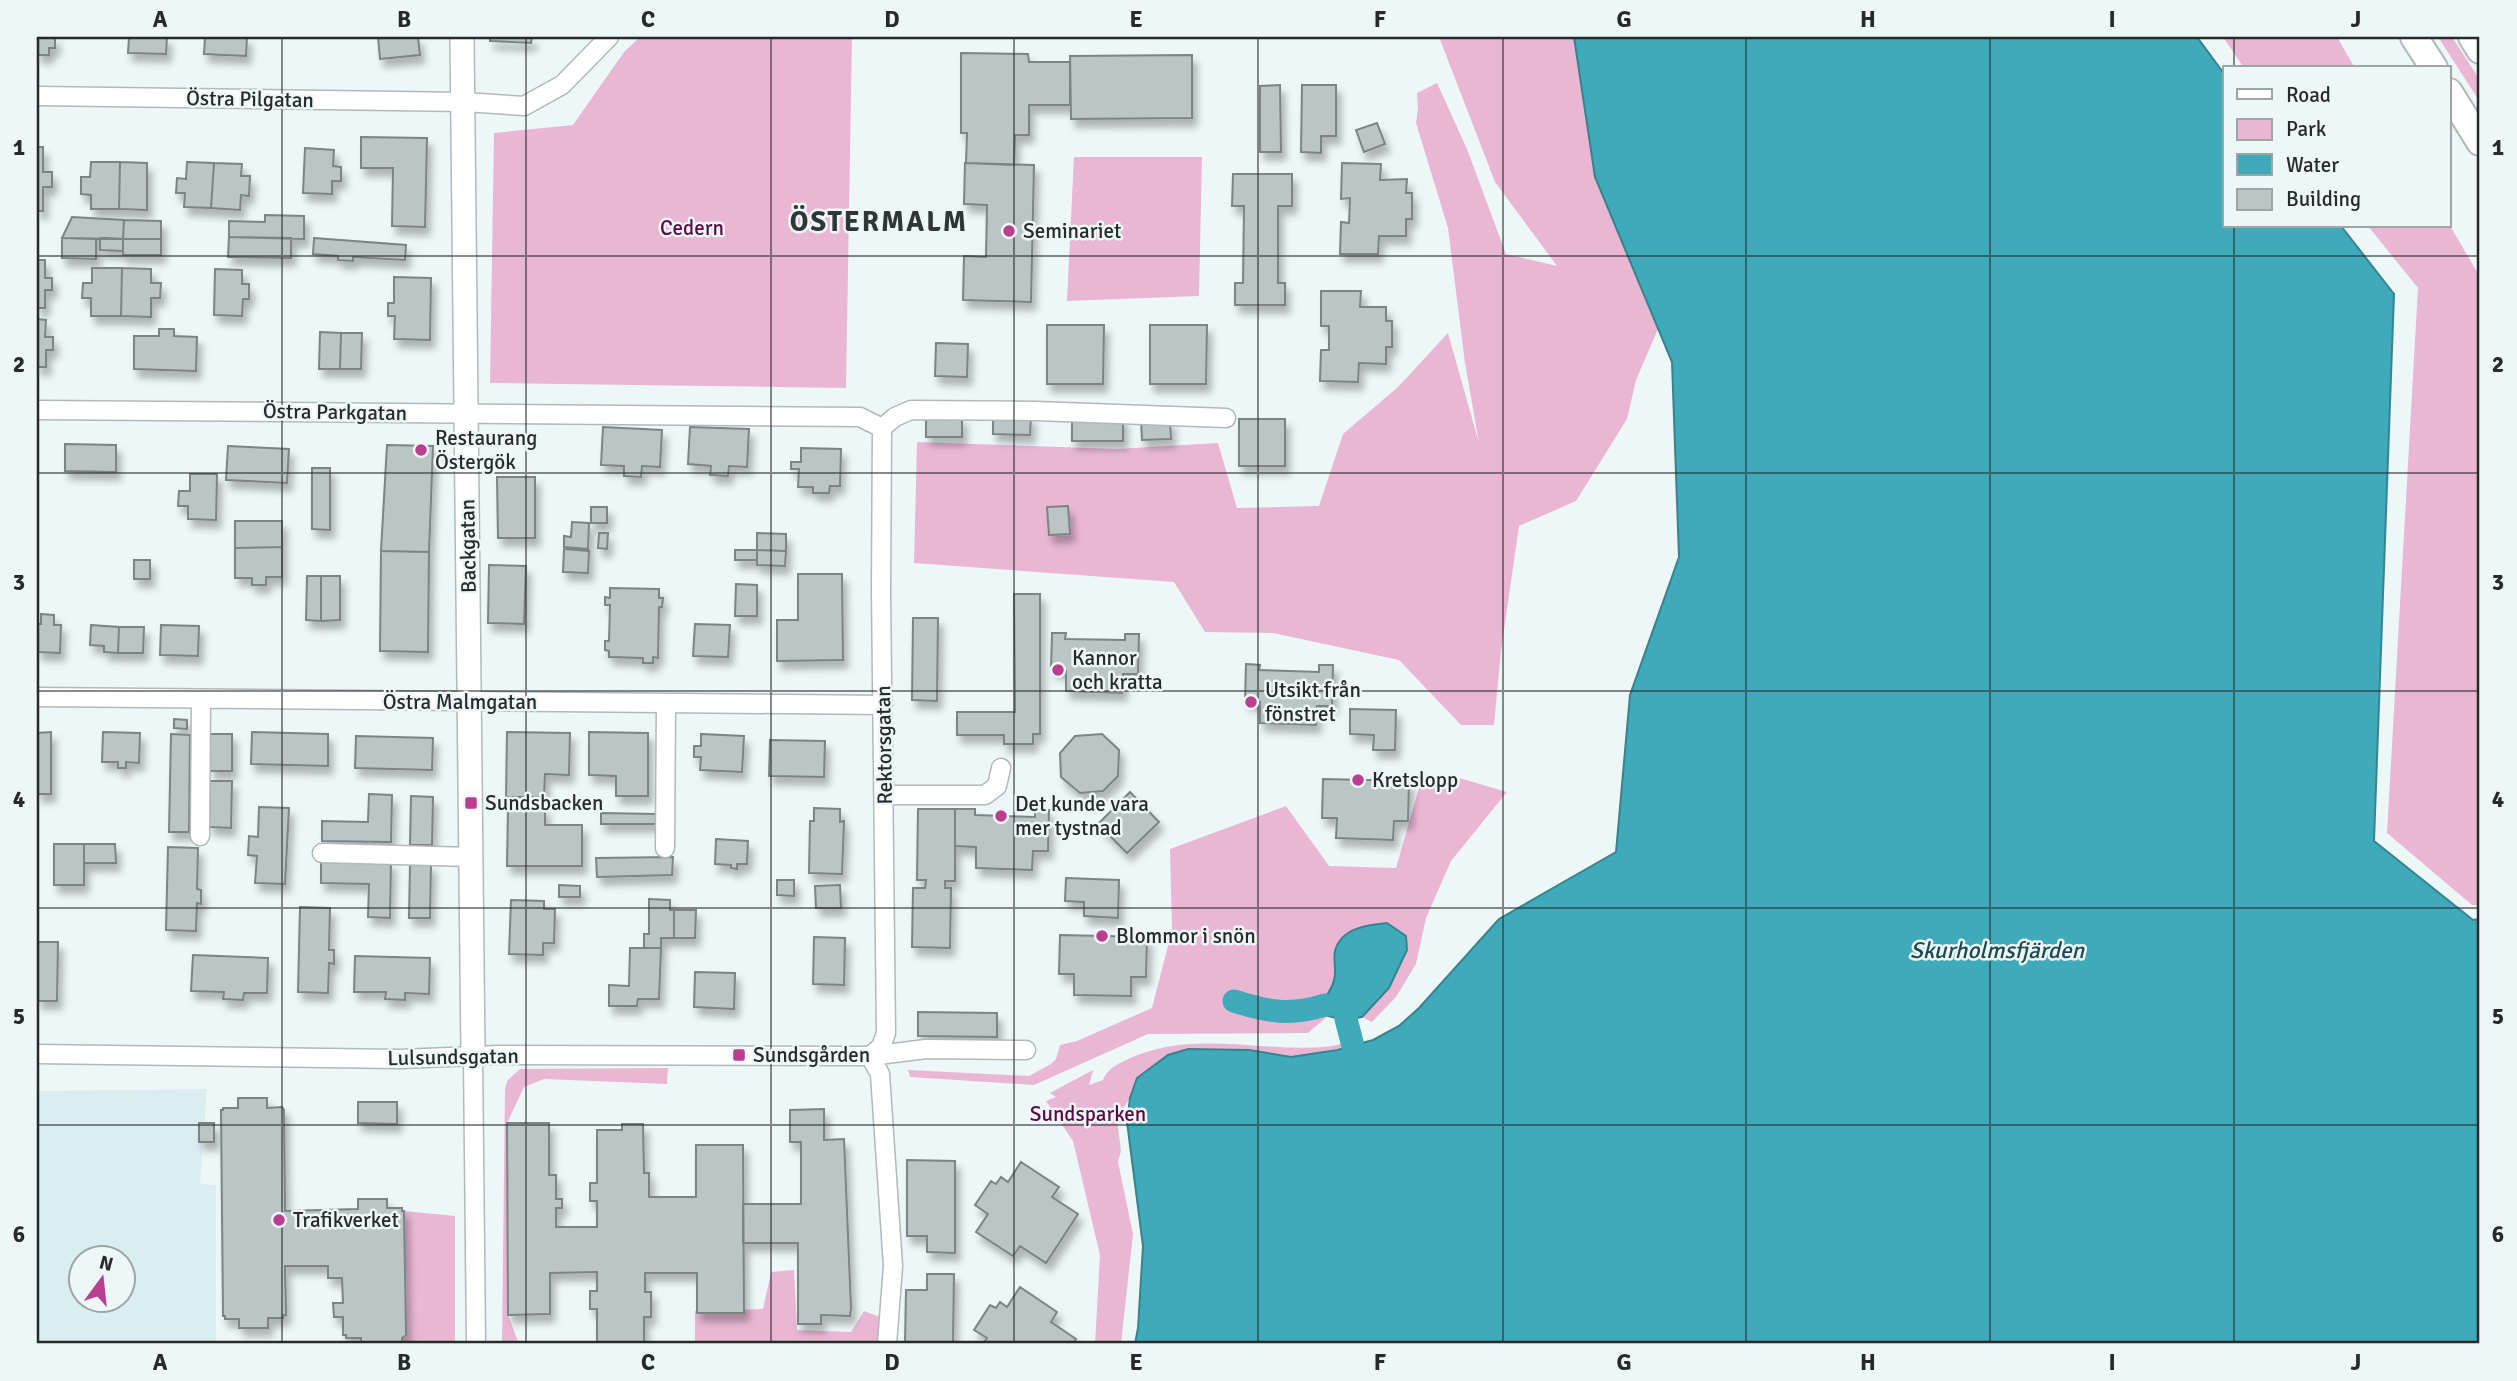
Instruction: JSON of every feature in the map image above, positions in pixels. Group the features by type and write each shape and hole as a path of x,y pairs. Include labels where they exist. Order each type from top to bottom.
{"main road":[{"path":"2414,37 2433,66"},
{"path":"2472,37 2480,50"},
{"path":"2450,94 2480,142"}],"street":[{"name":"Backgatan","path":"462,37 473,1056"},
{"name":"Östra Pilgatan","path":"37,96 524,106 562,85 609,37"},
{"name":"Östra Parkgatan","path":"37,410 860,417 882,428"},
{"path":"882,428 895,417 911,410 1036,411 1226,418"},
{"name":"Rektorsgatan","path":"870,1056 881,1048 886,1033 882,428"},
{"name":"Östra Malmgatan","path":"37,697 883,705"},
{"path":"200,836 201,699"},
{"path":"665,848 666,704"},
{"path":"885,795 985,795 997,786 1001,768"},
{"path":"322,853 471,857"},
{"name":"Lulsundsgatan","path":"37,1054 400,1059 680,1054 870,1056 926,1049 1026,1050"},
{"path":"473,1056 477,1344"},
{"path":"870,1056 880,1074 893,1266 887,1344"}],"shaded area":[{"path":"207,1089 200,1184 216,1185 216,1344 37,1344 37,1091"}],"green space":[{"name":"Cedern","path":"640,37 852,37 846,388 490,383 494,133 573,125 624,52"},
{"path":"1439,37 1574,37 1595,177 1658,329 1636,380 1627,419 1576,501 1519,526 1501,651 1494,725 1461,725 1399,660 1273,633 1205,632 1174,582 914,563 917,442 1117,449 1218,443 1237,508 1319,506 1343,434 1398,387 1448,333 1479,443 1465,363 1448,228 1416,123 1417,93 1437,83 1467,149 1506,254 1557,266 1495,182"},
{"path":"2223,37 2337,37 2354,66 2243,66"},
{"path":"2438,37 2452,37 2480,80 2480,102"},
{"path":"1074,157 1202,157 1199,296 1067,301"},
{"path":"2450,226 2480,277 2480,905 2472,905 2387,833 2418,288 2370,228 2450,228"},
{"path":"1423,774 1463,779 1507,792 1451,861 1426,918 1416,964 1396,997 1372,1022 1362,1017 1389,988 1335,952 1334,980 1324,1001 1328,1016 1308,1033 1148,1034 1034,1085 910,1077 908,1070 1029,1076 1056,1059 1060,1045 1077,1041 1152,1008 1172,930 1170,849 1286,806 1329,866 1396,868"},
{"name":"Sundsparken","path":"1351,1041 1352,1046 1291,1057 1248,1050 1188,1049 1137,1078 1130,1098 1117,1119 1121,1151 1118,1162 1133,1234 1121,1344 1095,1344 1100,1255 1073,1141 1046,1101 1056,1097 1050,1093 1093,1070 1089,1085 1103,1080 1111,1069 1122,1062 1171,1046 1222,1044 1299,1048 1325,1047"},
{"path":"668,1068 667,1084 544,1079 524,1087 507,1123 508,1315 519,1344 502,1344 507,1081 520,1069"},
{"path":"404,1211 455,1216 455,1344 402,1344 402,1338 406,1335"},
{"path":"794,1270 797,1330 851,1332 864,1311 888,1320 883,1340 878,1344 695,1344 695,1311 763,1309 771,1272"}],"water":[{"name":"Skurholmsfjärden","path":"1574,37 2197,37 2223,72 2223,228 2343,228 2394,294 2374,841 2473,920 2480,919 2480,1344 1135,1344 1143,1246 1127,1122 1130,1098 1137,1078 1168,1055 1188,1049 1249,1050 1291,1057 1337,1050 1373,1040 1399,1026 1419,1008 1499,919 1616,852 1630,695 1679,557 1672,362 1595,177"},
{"path":"1387,923 1406,936 1407,950 1389,988 1362,1017 1343,1020 1328,1016 1324,1001 1333,983 1338,943 1356,929"}],"building":[{"path":"37,37 55,37 55,48 49,48 49,55 37,55"},
{"path":"129,37 167,37 166,54 128,53"},
{"path":"205,37 247,37 246,56 204,54"},
{"path":"378,37 418,37 420,55 380,59"},
{"path":"490,37 532,37 531,43 490,41"},
{"path":"961,53 1028,54 1029,62 1070,62 1070,105 1029,105 1029,135 1015,135 1014,165 966,163 967,133 961,133"},
{"path":"1192,55 1192,118 1071,119 1070,56"},
{"path":"1280,85 1281,152 1260,152 1260,86"},
{"path":"1302,85 1336,85 1336,136 1321,136 1321,153 1301,152"},
{"path":"1377,123 1385,144 1364,152 1356,130"},
{"path":"361,137 427,138 425,227 392,226 393,168 361,168"},
{"path":"37,147 43,147 43,172 52,172 52,187 43,187 43,211 37,211"},
{"path":"305,148 334,150 333,166 341,167 341,181 332,181 332,194 303,193"},
{"path":"91,162 120,162 119,209 91,209 91,195 81,194 81,177 90,177"},
{"path":"120,162 147,163 147,210 119,209"},
{"path":"187,162 214,163 211,208 184,207 185,193 176,193 177,178 186,179"},
{"path":"214,163 242,164 241,176 250,176 249,196 241,195 240,210 211,208"},
{"name":"Seminariet","path":"965,163 1034,165 1031,302 963,300 964,256 986,257 987,205 964,204"},
{"path":"1342,163 1381,164 1380,180 1407,179 1406,193 1412,193 1412,219 1406,219 1406,236 1379,236 1378,254 1340,254 1341,222 1349,223 1350,198 1341,199"},
{"path":"1233,174 1292,174 1292,206 1278,206 1278,283 1285,283 1285,305 1235,305 1235,283 1243,283 1244,206 1232,206"},
{"path":"265,215 304,216 304,239 229,237 229,221 265,222"},
{"path":"72,217 124,220 123,239 62,238"},
{"path":"124,220 161,221 161,239 123,239"},
{"path":"229,237 291,238 291,258 228,257"},
{"path":"62,238 96,239 96,259 62,258"},
{"path":"100,238 123,239 123,251 100,250"},
{"path":"314,238 406,245 405,260 353,257 353,261 338,260 338,256 313,254"},
{"path":"123,239 161,239 161,255 123,255"},
{"path":"37,260 45,260 45,278 52,278 52,290 45,290 45,308 37,308"},
{"path":"92,268 122,268 121,316 91,316 91,298 82,298 83,283 92,283"},
{"path":"122,268 151,269 151,283 161,283 160,298 151,298 151,317 121,316"},
{"path":"215,269 242,270 242,284 249,284 249,299 243,299 242,316 214,315"},
{"path":"394,277 431,278 430,340 394,339 395,316 388,316 388,303 394,303"},
{"path":"1321,291 1361,291 1360,307 1386,307 1386,321 1392,321 1392,347 1386,347 1386,364 1359,363 1358,382 1320,381 1321,350 1329,350 1329,326 1321,326"},
{"path":"37,319 46,320 45,337 53,337 53,350 46,350 46,367 37,367"},
{"path":"1047,325 1104,325 1103,384 1047,384"},
{"path":"1150,325 1207,325 1206,384 1150,384"},
{"path":"159,329 174,329 174,336 197,337 196,371 134,369 134,336 159,336"},
{"path":"320,332 341,333 340,369 319,369"},
{"path":"341,333 362,333 361,369 340,369"},
{"path":"936,343 968,344 967,377 935,376"},
{"path":"993,415 1031,416 1030,435 993,434"},
{"path":"926,416 962,417 962,437 926,437"},
{"path":"1072,417 1123,417 1123,441 1072,441"},
{"path":"1239,419 1285,419 1285,466 1239,466"},
{"path":"1141,420 1170,420 1171,439 1142,440"},
{"path":"603,427 662,430 660,467 642,466 641,477 624,476 624,466 601,465"},
{"path":"690,427 749,429 747,467 729,466 728,476 710,475 711,466 688,464"},
{"path":"65,444 116,445 116,472 65,471"},
{"path":"387,445 433,446 429,552 381,551"},
{"path":"228,446 289,449 287,483 226,480"},
{"path":"801,448 841,449 840,486 830,486 829,493 813,493 813,487 798,487 799,469 791,469 791,462 801,462"},
{"path":"312,468 330,468 330,530 312,529"},
{"path":"190,474 217,474 216,520 188,519 188,506 178,506 179,491 190,491"},
{"path":"497,477 535,477 535,538 498,538"},
{"path":"1068,506 1070,534 1049,535 1047,507"},
{"path":"591,507 607,507 607,523 591,523"},
{"path":"235,521 282,521 282,547 235,548"},
{"path":"572,522 589,523 588,549 564,547 564,536 571,537"},
{"path":"599,533 608,533 607,549 598,548"},
{"path":"757,533 786,534 786,551 757,550"},
{"path":"282,547 282,577 266,577 266,585 252,585 252,578 235,578 235,548"},
{"path":"564,549 589,551 588,573 563,572"},
{"path":"735,550 757,550 757,560 735,560"},
{"path":"757,550 786,551 785,566 757,565"},
{"path":"381,551 429,552 428,652 380,651"},
{"path":"134,560 150,560 150,579 134,579"},
{"path":"489,565 526,566 524,624 488,623"},
{"path":"798,574 842,574 843,660 777,661 777,620 798,620"},
{"path":"307,576 321,576 321,621 306,620"},
{"path":"321,576 340,576 340,620 321,621"},
{"path":"736,584 757,585 757,616 735,616"},
{"path":"610,588 659,589 659,598 663,598 662,607 659,607 658,658 653,657 653,663 643,663 643,658 609,657 609,651 605,650 605,641 609,641 610,605 605,605 605,597 610,598"},
{"path":"1014,594 1040,594 1040,734 1033,734 1033,744 1004,744 1004,735 957,735 957,712 1015,712"},
{"path":"41,614 54,615 54,625 61,625 60,653 37,652 37,624 41,624"},
{"path":"913,618 938,618 937,701 912,700"},
{"path":"695,624 730,625 728,657 693,656"},
{"path":"91,625 119,627 118,653 104,652 104,646 90,645"},
{"path":"161,625 199,626 198,656 160,655"},
{"path":"119,627 144,627 143,653 118,653"},
{"path":"1052,633 1066,633 1065,639 1125,640 1125,634 1139,634 1138,674 1123,674 1122,693 1066,691 1066,671 1051,670"},
{"path":"1246,664 1260,665 1259,670 1319,672 1319,665 1333,665 1332,706 1317,706 1316,725 1260,723 1260,702 1245,702"},
{"path":"1350,709 1396,710 1395,750 1373,750 1374,735 1350,734"},
{"path":"174,719 187,720 187,729 174,728"},
{"path":"51,732 51,794 37,794 37,733"},
{"path":"103,732 140,733 139,763 126,762 126,768 118,768 118,762 102,762"},
{"path":"252,732 328,734 328,766 251,764"},
{"path":"507,732 570,733 569,775 545,774 544,797 506,797"},
{"path":"589,732 648,733 648,796 616,796 616,776 589,775"},
{"path":"171,734 190,735 189,832 169,832"},
{"path":"210,734 232,734 232,771 210,771"},
{"path":"701,734 744,736 742,772 700,770 701,757 694,757 694,746 701,746"},
{"path":"1102,734 1119,750 1118,776 1103,791 1080,793 1061,777 1060,753 1075,736"},
{"path":"356,736 433,738 432,770 355,768"},
{"path":"770,740 825,741 824,777 769,776"},
{"path":"1323,779 1409,781 1408,821 1394,821 1393,840 1336,838 1337,818 1322,818"},
{"path":"210,781 232,781 231,828 209,827"},
{"path":"1130,792 1159,822 1127,853 1098,824"},
{"path":"369,794 392,795 391,842 322,841 322,821 368,822"},
{"path":"411,796 433,797 432,845 410,845"},
{"path":"259,807 289,808 285,884 255,883 257,856 248,855 249,836 258,837"},
{"path":"508,807 545,807 545,825 582,825 582,866 507,866"},
{"path":"814,808 840,809 840,822 844,821 842,874 809,873 810,821 814,821"},
{"path":"918,809 955,809 955,881 945,881 945,888 951,888 950,948 912,947 913,888 925,888 926,880 917,880"},
{"path":"955,809 975,809 975,815 1035,817 1035,810 1049,810 1048,851 1033,851 1032,870 976,868 976,847 955,846"},
{"path":"601,813 657,814 657,824 601,824"},
{"path":"716,839 748,841 747,864 737,864 737,869 731,868 731,865 715,864"},
{"path":"54,844 84,844 84,885 54,885"},
{"path":"84,844 115,844 116,863 84,863"},
{"path":"168,847 198,848 197,889 201,890 201,904 197,903 196,931 166,930"},
{"path":"673,857 672,875 597,877 596,858"},
{"path":"321,861 391,862 390,918 368,917 369,884 321,883"},
{"path":"410,864 431,864 430,918 409,918"},
{"path":"1066,878 1119,880 1118,918 1084,916 1084,902 1065,901"},
{"path":"777,880 794,880 794,896 777,895"},
{"path":"559,885 580,886 580,897 559,897"},
{"path":"840,885 841,908 816,908 815,886"},
{"path":"649,899 670,900 670,910 674,910 674,938 661,938 661,948 644,948 644,934 649,934"},
{"path":"511,900 544,901 544,909 555,909 554,943 543,943 543,955 509,954"},
{"path":"300,907 330,908 329,950 334,950 334,964 329,963 328,993 298,992"},
{"path":"674,910 696,910 695,938 674,938"},
{"path":"1060,935 1147,937 1146,977 1131,977 1131,996 1074,995 1074,974 1059,974"},
{"path":"814,937 845,938 844,985 813,984"},
{"path":"37,942 58,942 57,1001 37,1001"},
{"path":"630,948 661,948 659,999 638,999 637,1006 609,1006 609,985 629,986"},
{"path":"193,955 268,958 267,993 244,993 243,1000 223,999 224,992 191,991"},
{"path":"355,956 430,958 429,994 405,993 405,1000 385,999 386,992 354,992"},
{"path":"695,972 735,973 734,1009 694,1007"},
{"path":"918,1012 997,1013 997,1037 918,1036"},
{"path":"238,1098 267,1098 267,1108 282,1107 284,1110 285,1211 358,1209 358,1199 387,1199 387,1208 402,1208 404,1211 406,1335 402,1338 402,1344 361,1344 361,1338 346,1338 346,1335 343,1335 343,1317 334,1317 333,1303 343,1303 342,1278 328,1278 328,1266 285,1266 286,1315 283,1315 283,1318 268,1318 268,1328 239,1328 239,1319 225,1319 223,1316 221,1110 238,1108"},
{"path":"358,1102 397,1102 397,1124 358,1123"},
{"path":"824,1109 824,1140 844,1139 851,1308 850,1316 821,1315 821,1324 798,1324 798,1243 743,1243 743,1204 801,1204 801,1142 790,1142 790,1110"},
{"path":"199,1123 214,1123 214,1142 199,1142"},
{"path":"507,1123 549,1123 549,1175 556,1175 556,1199 562,1199 562,1208 556,1208 556,1227 597,1227 597,1201 590,1201 590,1183 597,1183 597,1130 622,1130 622,1124 643,1124 644,1173 649,1173 649,1197 696,1197 696,1145 743,1145 744,1313 697,1313 697,1273 645,1273 645,1292 651,1292 651,1317 644,1317 644,1344 597,1344 597,1309 590,1309 590,1291 597,1291 597,1272 550,1273 550,1314 508,1315"},
{"path":"907,1160 955,1161 955,1253 927,1252 927,1236 907,1236"},
{"path":"1021,1162 1059,1187 1052,1197 1078,1214 1046,1263 1020,1246 1013,1256 976,1232 988,1214 975,1205 991,1181 996,1184 1001,1177 1008,1182"},
{"path":"927,1274 954,1274 953,1344 905,1344 906,1290 927,1290"},
{"path":"1020,1287 1057,1312 1051,1322 1076,1339 1073,1344 983,1344 987,1338 974,1330 990,1305 996,1308 1000,1302 1007,1307"}],"waterway":[{"path":"1234,1001 1280,1011 1301,1011 1325,1005"},
{"path":"1346,1019 1353,1046"}],"place":[{"name":"Seminariet","path":"1009,231"},
{"name":"Restaurang Östergök","path":"421,450"},
{"name":"Kannor och kratta","path":"1058,670"},
{"name":"Utsikt från fönstret","path":"1251,702"},
{"name":"Kretslopp","path":"1358,780"},
{"name":"Sundsbacken","path":"471,803"},
{"name":"Det kunde vara mer tystnad","path":"1001,816"},
{"name":"Blommor i snön","path":"1102,936"},
{"name":"Sundsgården","path":"739,1055"},
{"name":"Trafikverket","path":"279,1220"}],"district":[{"name":"ÖSTERMALM","path":"879,221"}]}
